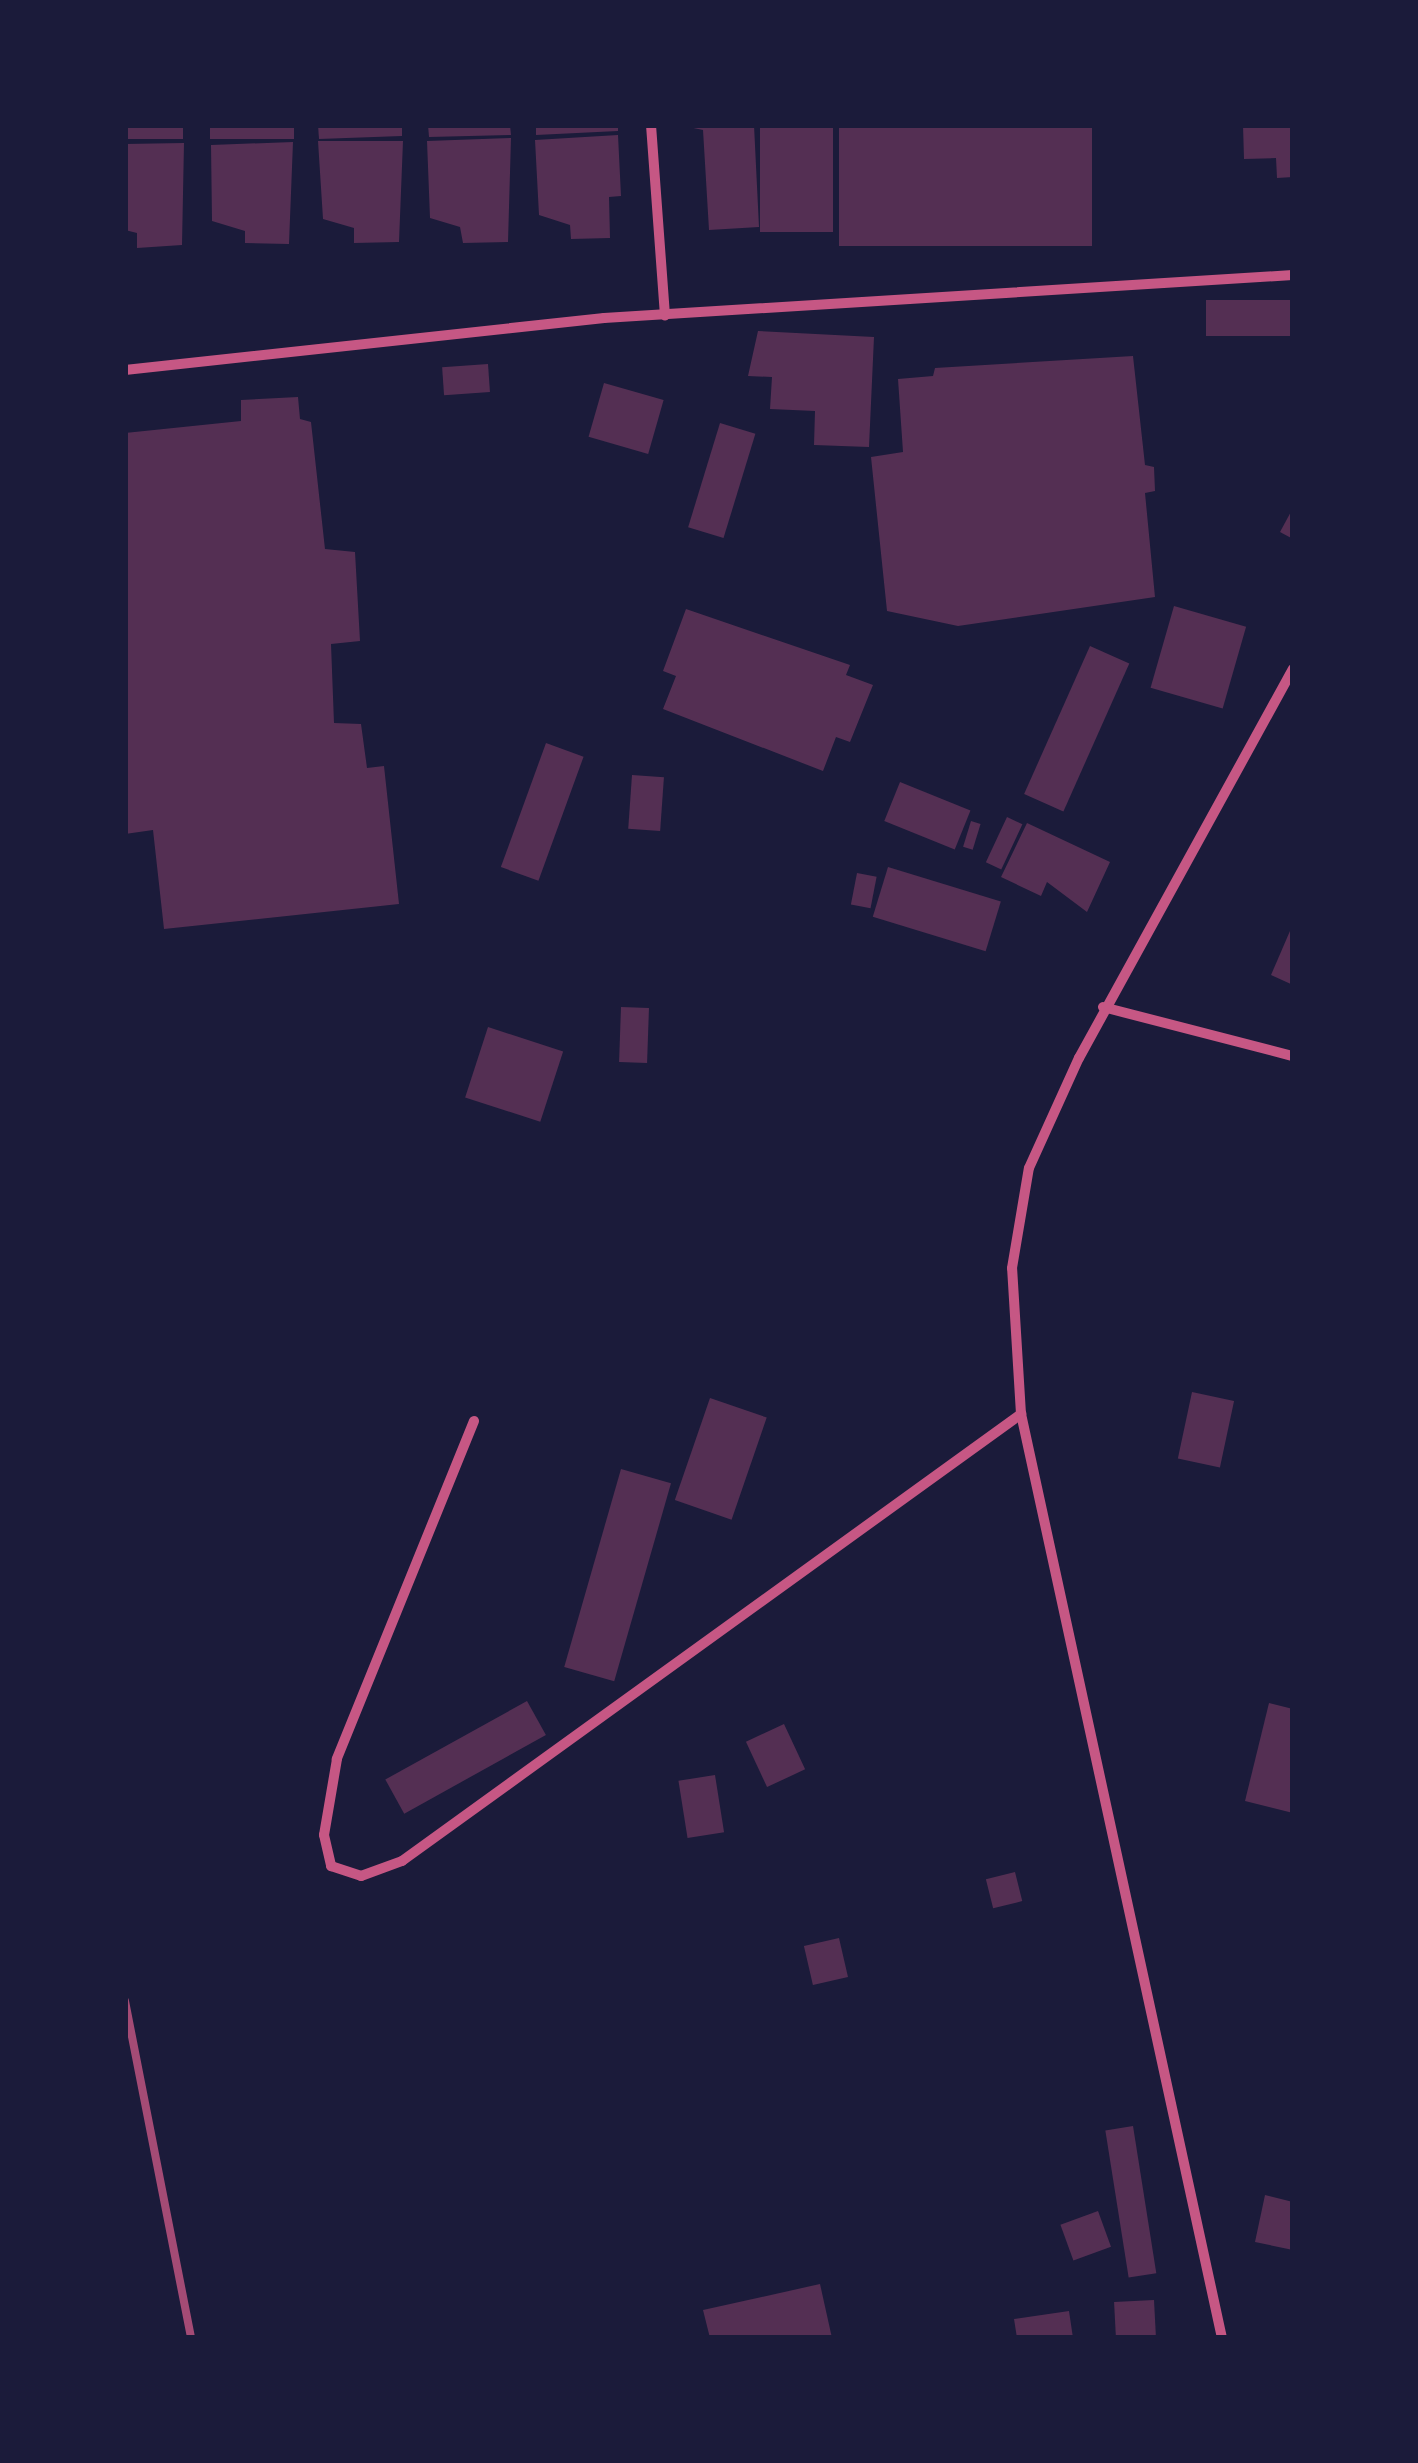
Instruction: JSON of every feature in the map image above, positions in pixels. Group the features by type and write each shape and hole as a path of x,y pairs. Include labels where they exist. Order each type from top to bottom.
{"street":[{"path":"651,125 665,315"},
{"path":"125,370 665,315 1293,275"},
{"path":"1222,2338 1021,1414 1015,1221 1103,1007 1293,669"},
{"path":"1103,1007 1293,1056"},
{"path":"474,1421 337,1759 324,1835 330,1866 361,1876 402,1861 1021,1414"}],"building":[{"path":"125,125 183,125 183,139 125,139"},
{"path":"210,125 294,125 294,139 210,139"},
{"path":"318,125 402,125 402,136 319,139"},
{"path":"428,125 510,125 511,135 429,137"},
{"path":"536,125 618,125 618,131 536,135"},
{"path":"679,125 754,125 759,227 709,230 703,130"},
{"path":"760,125 833,125 833,232 760,232"},
{"path":"839,125 1092,125 1092,246 839,246"},
{"path":"1243,125 1293,125 1293,177 1277,178 1276,158 1244,159"},
{"path":"618,135 621,196 609,197 610,238 571,239 570,225 539,215 535,140"},
{"path":"511,138 508,242 463,243 460,227 430,218 427,141"},
{"path":"318,141 403,141 399,242 354,243 354,228 323,219"},
{"path":"293,142 289,244 245,243 245,231 212,221 211,145"},
{"path":"184,143 182,245 137,248 137,233 125,230 125,144"},
{"path":"1206,300 1293,300 1293,336 1206,336"},
{"path":"758,331 874,337 869,447 814,445 815,411 770,409 772,377 748,376"},
{"path":"1133,356 1145,465 1154,467 1155,491 1145,493 1155,597 958,626 887,611 871,457 903,452 898,379 933,376 935,368"},
{"path":"488,364 490,392 444,395 442,367"},
{"path":"604,383 664,400 648,454 589,437"},
{"path":"298,397 300,419 311,422 325,549 355,552 360,641 331,644 334,723 361,724 367,768 384,766 399,904 164,929 153,830 125,834 125,433 241,421 241,400"},
{"path":"720,423 755,434 724,538 688,527"},
{"path":"1293,508 1293,539 1280,532"},
{"path":"1174,606 1246,627 1223,708 1151,688"},
{"path":"686,609 850,665 846,675 873,685 850,742 836,737 823,771 663,709 676,676 663,671"},
{"path":"1090,646 1129,663 1063,811 1024,794"},
{"path":"546,743 584,757 538,881 501,867"},
{"path":"632,775 664,777 660,831 628,829"},
{"path":"900,782 970,810 955,849 884,821"},
{"path":"1007,817 1022,824 1001,869 986,862"},
{"path":"971,821 981,824 973,850 963,847"},
{"path":"1027,823 1110,862 1087,912 1047,882 1041,896 1001,877"},
{"path":"888,867 1001,901 986,951 873,917"},
{"path":"857,873 877,877 871,908 851,904"},
{"path":"1293,924 1293,985 1271,975"},
{"path":"621,1007 649,1008 647,1063 619,1062"},
{"path":"488,1027 563,1051 540,1122 465,1097"},
{"path":"1192,1392 1234,1401 1220,1467 1178,1459"},
{"path":"710,1398 767,1418 732,1520 675,1500"},
{"path":"621,1469 671,1483 614,1681 564,1667"},
{"path":"527,1701 546,1735 404,1814 385,1780"},
{"path":"1269,1703 1293,1709 1293,1813 1245,1801"},
{"path":"784,1724 805,1769 767,1787 746,1742"},
{"path":"715,1775 724,1832 688,1838 678,1781"},
{"path":"1015,1872 1022,1901 993,1908 986,1879"},
{"path":"839,1938 848,1977 813,1985 804,1946"},
{"path":"1133,2126 1156,2273 1129,2278 1105,2130"},
{"path":"1265,2195 1293,2202 1293,2250 1255,2242"},
{"path":"1098,2211 1111,2247 1073,2260 1060,2225"},
{"path":"820,2284 832,2338 710,2338 703,2310"},
{"path":"1154,2300 1156,2338 1116,2338 1114,2302"},
{"path":"1069,2311 1073,2338 1017,2338 1014,2319"}],"railway":[{"path":"125,2001 191,2338"}]}
